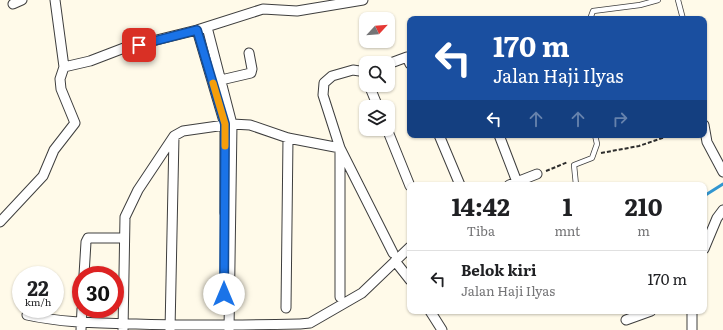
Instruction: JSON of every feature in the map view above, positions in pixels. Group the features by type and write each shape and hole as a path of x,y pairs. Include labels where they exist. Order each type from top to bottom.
{"street":[{"path":"12,4 22,0"},
{"path":"0,222 43,176 54,150 75,123 61,89 60,79 64,67 55,0"},
{"path":"64,67 124,48 197,30 263,9 298,11 364,0"},
{"path":"207,27 221,80 229,124 227,328"},
{"path":"197,30 229,124"},
{"path":"221,80 251,73 250,53"},
{"path":"395,61 407,57"},
{"path":"359,72 353,70 332,76 324,83 323,95 340,148 394,257 407,276"},
{"path":"123,327 125,218 138,190 174,136 183,131 229,124 250,125 288,138 340,148"},
{"path":"170,328 174,136"},
{"path":"390,136 408,182"},
{"path":"286,308 288,138"},
{"path":"440,138 459,182"},
{"path":"499,138 512,182"},
{"path":"707,138 709,147 723,172"},
{"path":"340,148 340,297"},
{"path":"518,182 537,174"},
{"path":"707,242 717,218 723,210"},
{"path":"85,266 86,242 88,238 124,238"},
{"path":"44,318 82,326 170,328 227,328 310,323 362,293 394,257 407,249"},
{"path":"434,314 442,330"},
{"path":"626,320 643,314"},
{"path":"692,314 692,330"}],"lane":[{"path":"591,16 593,11 640,5 658,0"},
{"path":"678,0 682,16"},
{"path":"576,182 574,165 592,158 597,144 596,138"}],"path":[{"path":"593,155 639,146 662,138"},
{"path":"537,174 569,162"}],"waterway":[{"path":"707,194 723,184"}],"slow traffic":[{"path":"213,83 225,124 225,146"}],"route":[{"path":"139,45 197,30 225,124 224,294"}]}
